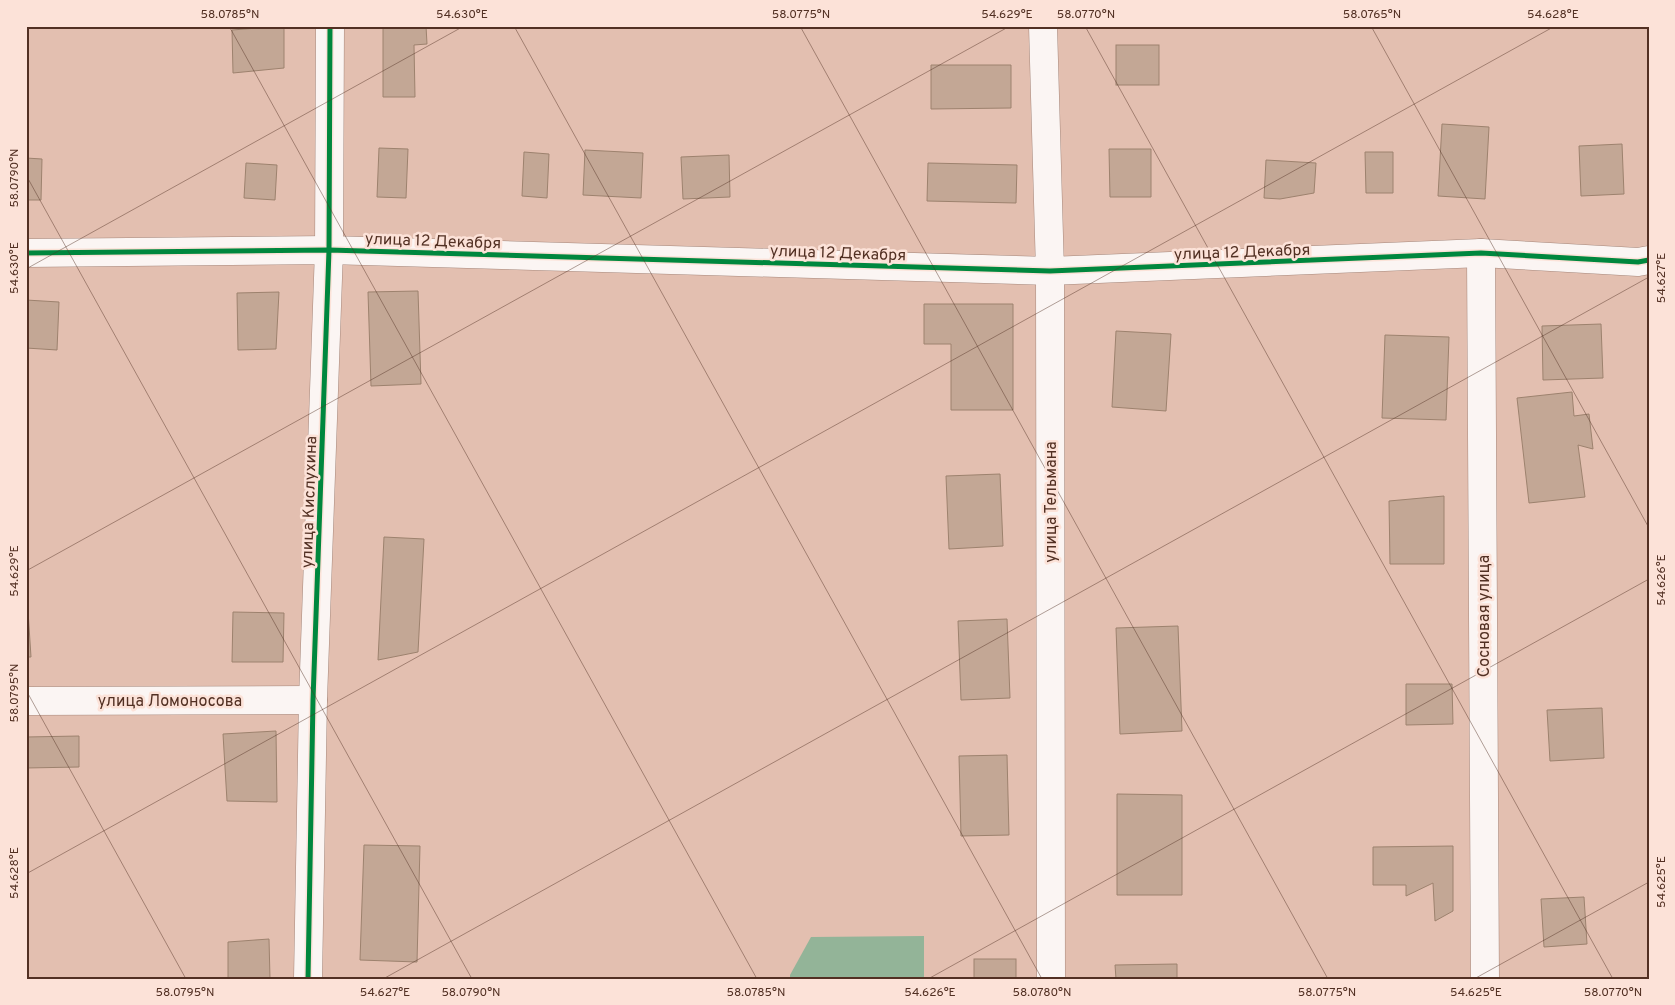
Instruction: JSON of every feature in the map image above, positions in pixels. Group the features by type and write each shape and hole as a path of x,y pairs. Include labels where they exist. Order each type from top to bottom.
{"street":[{"name":"улица Кислухина","path":"308,979 314,700 329,250 330,26"},
{"name":"улица Тельмана","path":"1044,26 1050,271 1051,979"},
{"name":"улица 12 Декабря","path":"26,253 329,250 1050,271 1481,253 1638,262 1649,260"},
{"name":"Сосновая улица","path":"1481,253 1485,979"},
{"name":"улица Ломоносова","path":"26,701 314,700"}],"green space":[{"path":"924,936 924,979 790,979 790,975 811,937"}],"building":[{"path":"284,26 284,68 233,73 232,30"},
{"path":"383,26 426,26 427,44 414,45 415,97 383,97"},
{"path":"1116,45 1159,45 1159,85 1116,85"},
{"path":"931,65 1011,65 1011,108 931,109"},
{"path":"1442,124 1489,127 1485,199 1438,196"},
{"path":"1622,144 1624,194 1581,196 1579,146"},
{"path":"379,148 408,149 406,198 377,197"},
{"path":"1109,149 1151,149 1151,197 1110,197"},
{"path":"585,150 643,153 641,198 583,195"},
{"path":"524,152 549,154 547,198 522,196"},
{"path":"1365,152 1393,152 1393,193 1366,193"},
{"path":"729,155 730,197 683,199 681,157"},
{"path":"26,158 42,159 41,200 26,200"},
{"path":"1266,160 1316,163 1314,193 1280,199 1264,198"},
{"path":"246,163 277,165 275,200 244,198"},
{"path":"928,163 1017,165 1016,203 927,201"},
{"path":"418,291 421,384 371,386 368,292"},
{"path":"279,292 276,349 238,350 237,293"},
{"path":"26,300 59,302 57,350 26,348"},
{"path":"924,304 1013,304 1013,410 951,410 951,344 924,344"},
{"path":"1601,324 1603,378 1543,380 1542,326"},
{"path":"1116,331 1171,334 1166,411 1112,407"},
{"path":"1385,335 1449,337 1446,420 1382,418"},
{"path":"1572,392 1574,416 1589,414 1593,449 1578,445 1585,497 1529,503 1517,398"},
{"path":"1000,474 1003,546 949,549 946,476"},
{"path":"1444,496 1444,564 1390,564 1389,501"},
{"path":"384,537 424,539 418,652 378,660"},
{"path":"28,611 31,657 26,657 26,612"},
{"path":"233,612 284,613 283,662 232,662"},
{"path":"1007,619 1010,698 961,700 958,621"},
{"path":"1178,626 1182,731 1120,734 1116,628"},
{"path":"1406,684 1452,684 1453,724 1406,725"},
{"path":"1602,708 1604,758 1550,761 1547,710"},
{"path":"276,731 277,802 227,801 223,734"},
{"path":"79,736 79,767 26,768 26,737"},
{"path":"1007,755 1009,835 961,836 959,756"},
{"path":"1117,794 1182,795 1182,895 1117,895"},
{"path":"364,845 420,846 417,962 360,960"},
{"path":"1453,846 1453,911 1435,921 1433,883 1406,896 1406,885 1373,885 1373,847"},
{"path":"1584,897 1587,944 1544,947 1541,899"},
{"path":"269,939 270,979 228,979 228,942"},
{"path":"974,959 1016,959 1016,979 974,979"},
{"path":"1177,964 1177,979 1116,979 1115,965"}],"cycle path":[{"path":"308,979 313,700 329,250 330,26"},
{"path":"26,253 329,250 1050,271 1481,253 1638,262 1649,260"}]}
